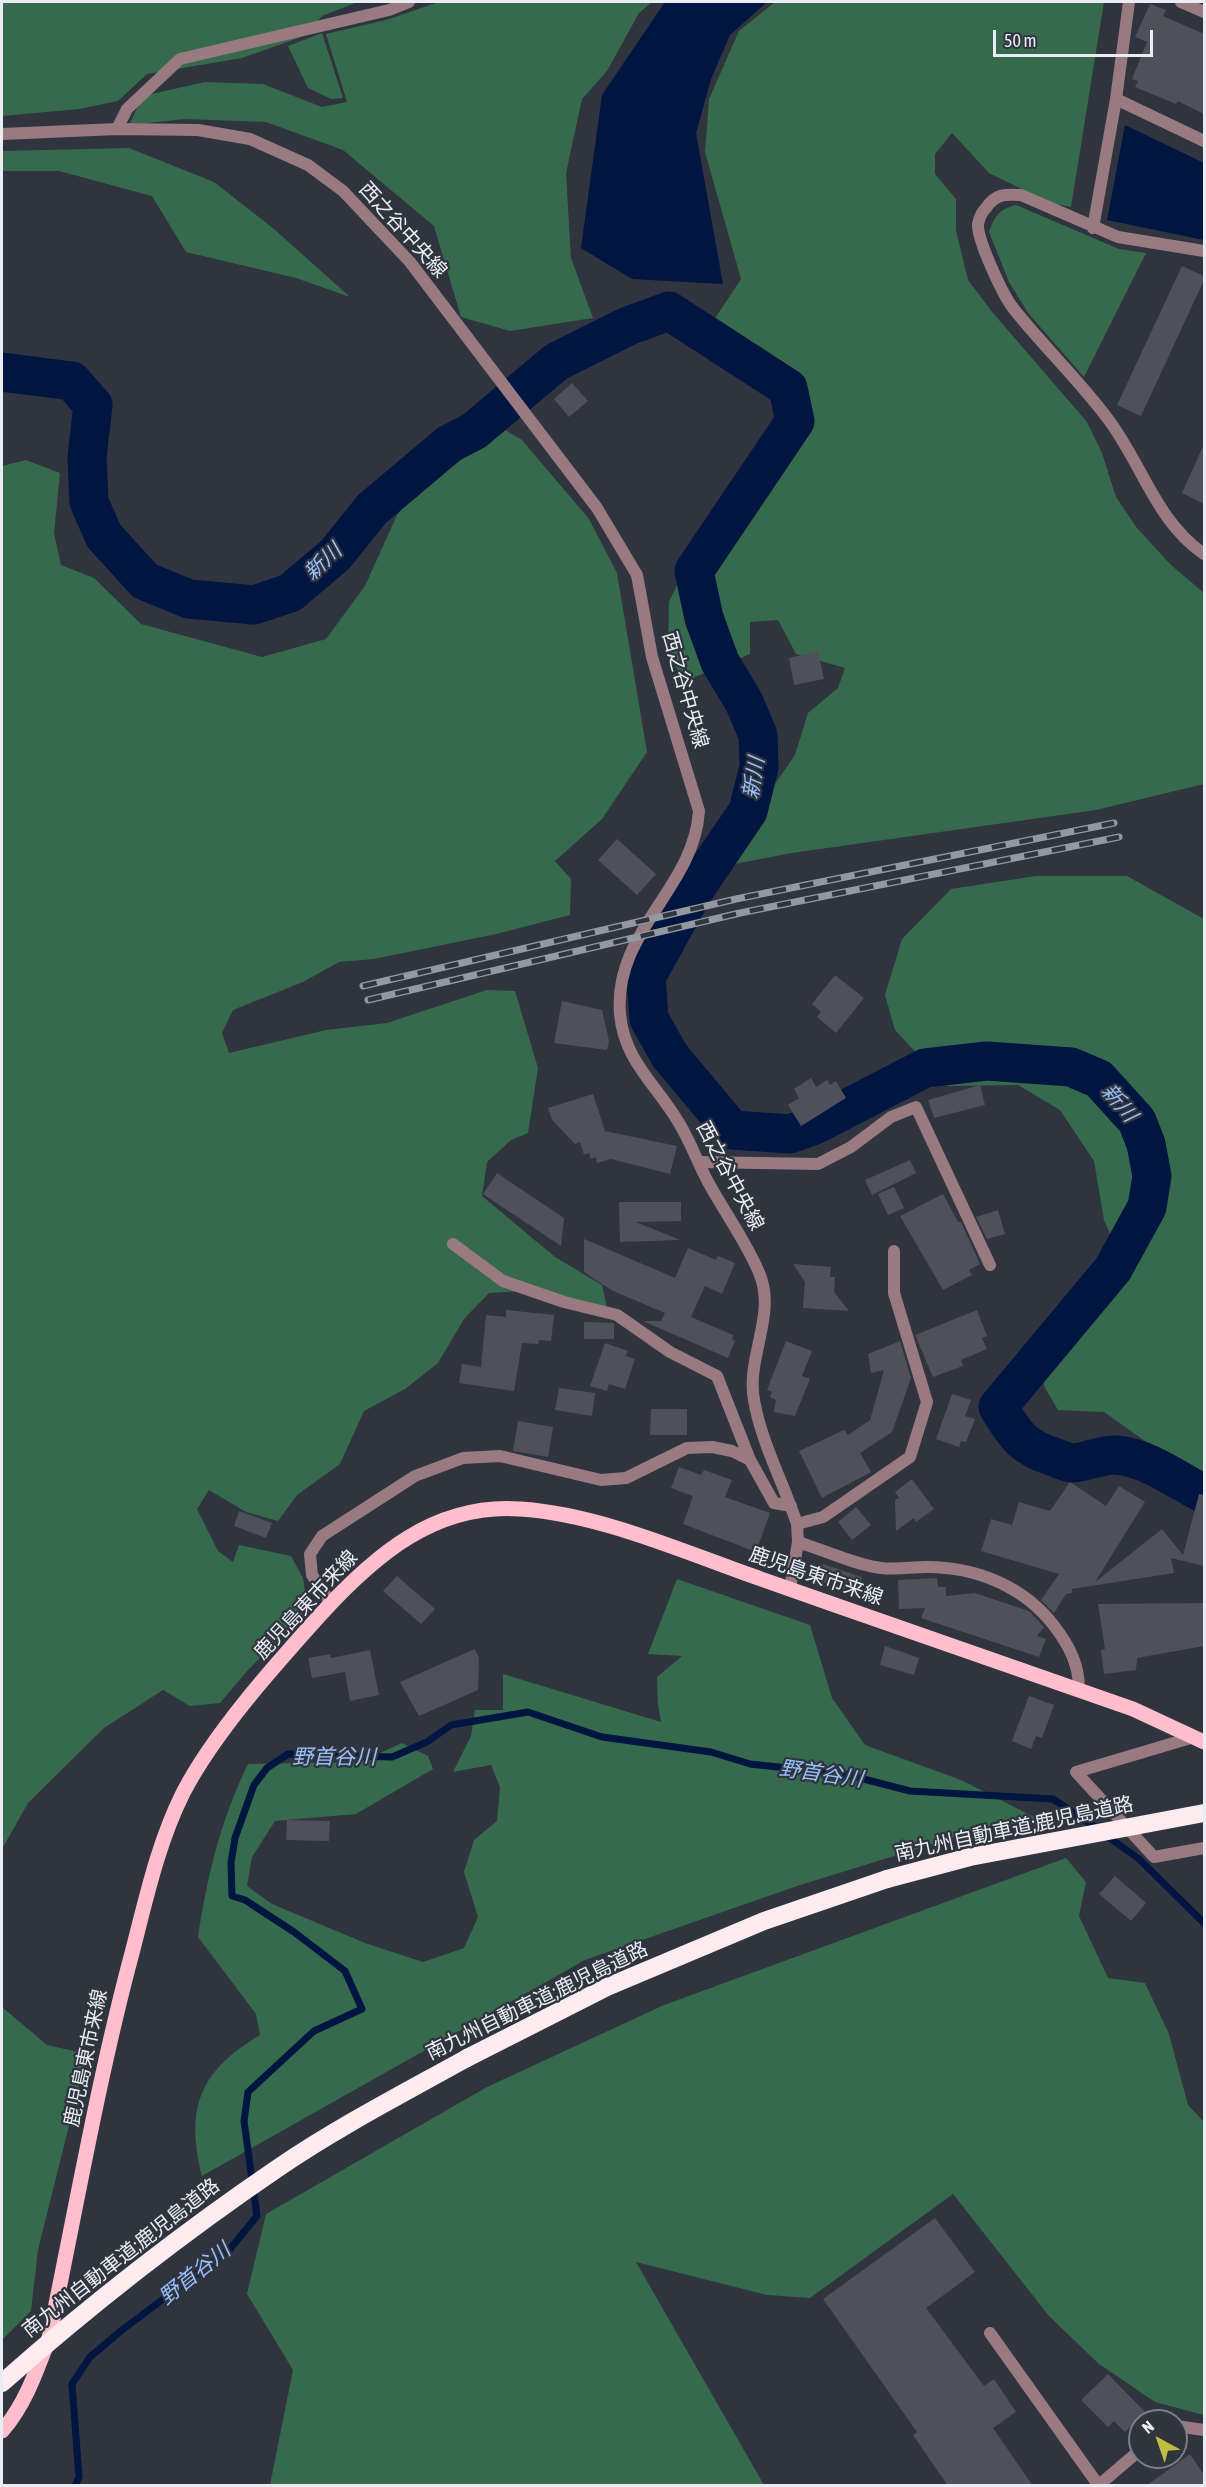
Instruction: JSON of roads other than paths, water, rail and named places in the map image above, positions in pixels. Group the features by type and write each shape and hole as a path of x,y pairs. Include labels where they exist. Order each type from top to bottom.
{"highway":[{"name":"南九州自動車道;鹿児島道路","path":"2,2384 88,2309 165,2248 279,2167 467,2058 607,1987 764,1921 887,1879 970,1857 1204,1813"}],"main road":[{"name":"鹿児島東市来線","path":"2,2431 11,2420 33,2381 49,2338 106,2051 165,1835 184,1792 210,1748 294,1643 367,1567 400,1542 439,1520 479,1510 520,1509 622,1530 1079,1689 1133,1709 1199,1739"}],"street":[{"path":"117,129 127,109 180,59 389,10 410,2"},
{"path":"1093,228 1116,99 1129,2"},
{"path":"1181,2 1204,12"},
{"path":"1116,99 1204,141"},
{"name":"西之谷中央線","path":"2,134 117,129 198,130 250,140 308,165 343,191 410,262 521,411 597,508 637,575 652,657 693,784 699,811 698,831 686,860 629,952 620,1012 626,1043 634,1063 678,1121 761,1277 765,1305 752,1376 754,1401 797,1524 798,1542 790,1589"},
{"path":"1204,251 1118,237 1021,195 1005,194 992,199 982,213 978,225 996,276 1012,306 1100,408 1127,444 1157,504 1190,544 1204,554"},
{"path":"699,1162 818,1164 851,1147 891,1116 916,1107 990,1265"},
{"path":"453,1244 503,1281 564,1302 616,1315 670,1352 717,1376 750,1460 774,1503 791,1506"},
{"path":"797,1524 823,1517 910,1457 927,1402 894,1293 894,1251"},
{"path":"331,1603 312,1575 310,1554 322,1536 415,1476 463,1458 500,1456 601,1480 627,1478 687,1448 712,1447 732,1451 750,1460"},
{"path":"798,1542 880,1568 930,1567 983,1575 1020,1592 1045,1614 1066,1642 1079,1670 1079,1689"},
{"path":"1199,1739 1076,1772 1154,1857 1204,1848"},
{"path":"990,2333 1099,2485 1128,2460"},
{"path":"1188,2428 1204,2430"}],"water":[{"path":"665,2 767,2 730,35 711,79 696,133 723,284 632,279 581,248 602,95"},
{"path":"1125,125 1204,163 1204,240 1107,220"}],"waterway":[{"name":"新川","path":"2,372 72,381 93,405 87,457 89,502 104,536 145,581 189,599 254,605 290,593 335,555 372,509 449,444 474,431 556,362 628,326 669,311 788,388 795,421 694,571 704,618 720,662 744,702 758,735 759,767 748,811 693,892 646,977 649,1019 670,1056 732,1130 790,1134 815,1125 925,1068 987,1061 1071,1067 1099,1079 1137,1121 1146,1144 1152,1176 1147,1207 1113,1269 998,1407 1020,1438 1043,1453 1071,1463 1111,1455 1129,1457 1162,1470 1204,1494"},
{"name":"野首谷川","path":"75,2486 79,2477 72,2384 90,2357 122,2330 230,2249 257,2216 244,2121 248,2092 314,2031 362,2009 345,1971 294,1932 245,1900 232,1896 231,1863 235,1838 254,1785 267,1768 288,1754 392,1757 427,1742 451,1725 528,1712 602,1737 711,1752 750,1764 844,1774 910,1791 1053,1799 1098,1829"},
{"name":"野首谷川","path":"1107,1836 1139,1859 1204,1923"}],"railway":[{"path":"363,986 736,899 1114,823"},
{"path":"368,1000 740,913 1119,837"}]}
